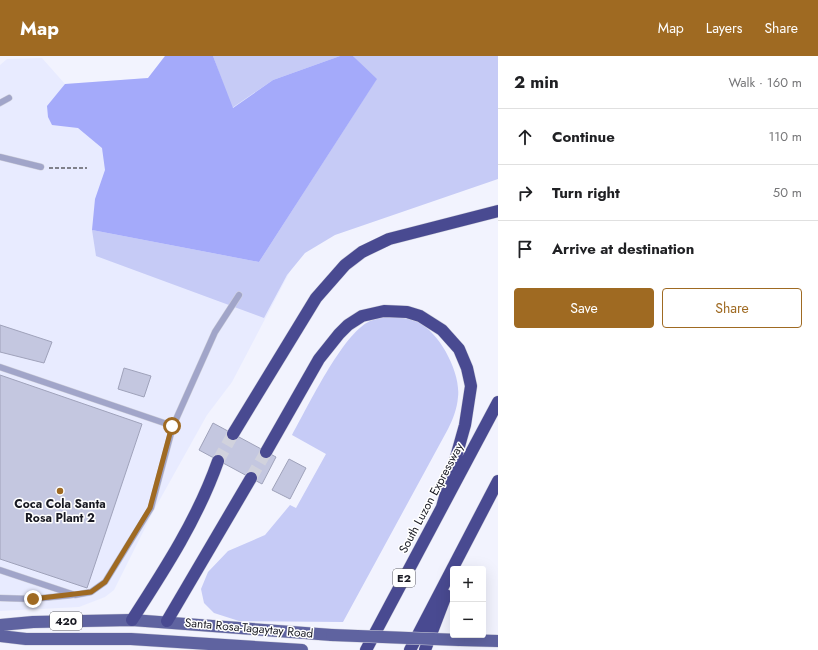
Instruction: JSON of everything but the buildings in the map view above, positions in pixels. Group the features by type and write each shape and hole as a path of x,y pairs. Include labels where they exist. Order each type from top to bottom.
{"highway":[{"path":"233,434 316,298 345,265 362,252 389,239 498,211"},
{"path":"266,452 320,359 339,334 348,325 362,316 384,311 407,312 420,316 442,330 459,349 467,368 471,386 465,425 442,507"},
{"name":"South Luzon Expressway","path":"366,650 498,402"},
{"path":"132,620 192,523 207,491 218,461"},
{"path":"167,621 251,478"},
{"path":"410,650 498,481"},
{"path":"457,566 471,533"},
{"path":"425,650 450,586"}],"main road":[{"name":"Santa Rosa-Tagaytay Road","path":"0,625 33,622 132,620 167,621 221,628 332,635 498,641"},
{"path":"131,639 132,620"},
{"path":"155,641 167,621"},
{"name":"Santa Rosa-Tagaytay Road","path":"0,636 26,639 131,639 302,650"}],"lane":[{"path":"0,103 8,98"},
{"path":"0,157 41,167"},
{"path":"0,598 33,599 75,595 91,592 105,582 150,508 172,426 215,332 239,295"},
{"path":"0,367 172,426"},
{"path":"0,570 75,595"}],"path":[{"path":"41,167 59,169 87,168"}],"shaded area":[{"path":"165,56 387,56 396,69 232,382 207,415 154,510 114,590 105,597 79,607 0,611 0,65 7,59 42,58 65,84 148,78"},
{"path":"213,56 340,56 273,80 232,108"},
{"path":"353,56 498,56 498,179 335,235 305,253 287,275 264,318 96,256 92,230 259,262 376,80"},
{"path":"388,316 418,322 434,335 441,344 452,366 458,387 458,397 454,414 448,429 343,622 239,621 214,613 204,603 201,589 208,572 228,551 265,535 290,505 296,508 326,454 292,435 326,372 348,340 359,328 370,321"}],"water":[{"path":"165,56 213,56 233,108 273,80 340,56 353,56 377,79 259,262 92,230 95,199 105,170 102,148 78,128 52,125 48,117 47,106 65,84 148,78"}],"tunnel":[{"path":"218,461 233,434"},
{"path":"251,478 266,452"}],"place":[{"name":"Coca Cola Santa Rosa Plant 2","path":"60,491"}],"route":[{"path":"33,599 91,592 105,582 120,560 150,508 170,439 172,426"}]}
